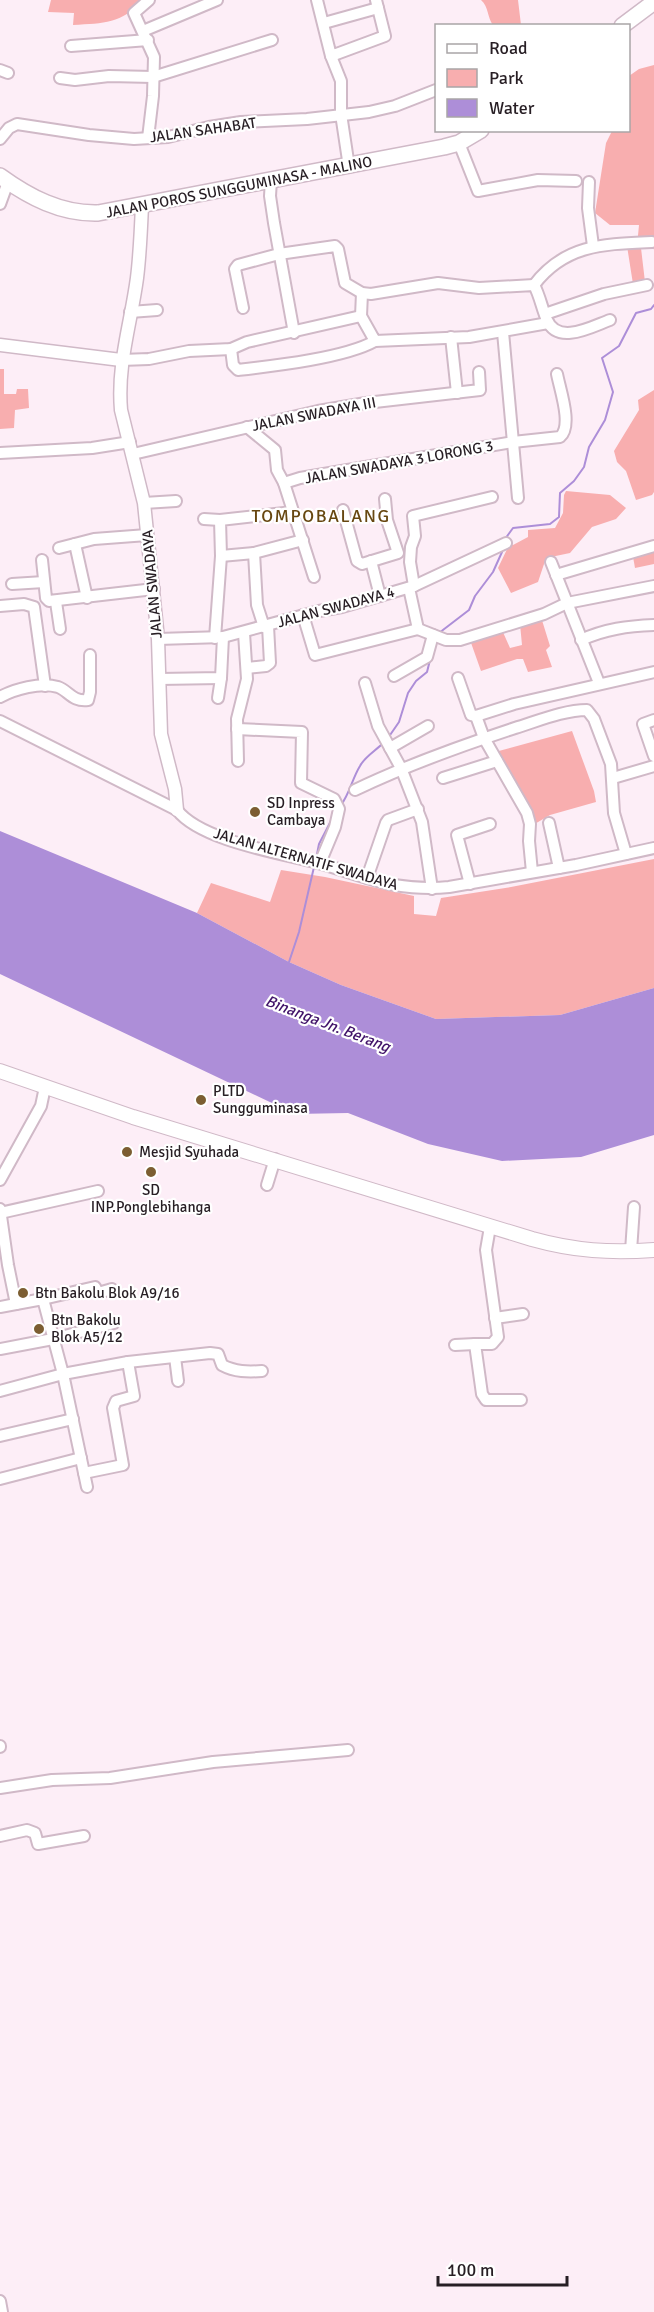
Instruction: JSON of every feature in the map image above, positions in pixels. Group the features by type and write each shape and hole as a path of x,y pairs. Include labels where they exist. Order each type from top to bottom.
{"main road":[{"path":"625,24 654,2"},
{"name":"JALAN POROS SUNGGUMINASA - MALINO","path":"4,179 27,194 72,212 98,213 349,167 459,143 478,132"},
{"path":"0,1071 488,1233 578,1250 654,1250"}],"street":[{"path":"148,138 154,57 146,35 134,13 149,0"},
{"path":"71,46 146,35 218,0"},
{"path":"317,0 331,56 341,81 341,114 349,167"},
{"path":"324,23 377,4 386,34 384,37 331,56"},
{"path":"60,78 75,80 110,76 153,77 272,40"},
{"name":"JALAN SAHABAT","path":"0,139 9,128 17,124 89,135 168,137 241,122 307,119 383,109 435,90"},
{"path":"459,143 478,191 538,180 576,181"},
{"path":"0,204 4,179"},
{"path":"271,180 270,196 294,333"},
{"path":"589,182 588,208 593,246"},
{"name":"JALAN SWADAYA","path":"142,205 140,252 121,360 121,410 144,503 158,639 161,734 175,789 177,810"},
{"path":"243,308 236,267 249,261 279,254 335,246 338,249 345,283 362,293 371,294 438,283 484,288 534,285 554,263 571,254 593,246 652,242"},
{"path":"534,285 546,318 560,331 569,333 610,320"},
{"path":"231,349 233,365 238,370 335,354 364,347 375,341 503,332 546,318 604,294 647,285"},
{"path":"362,293 361,316 375,341"},
{"path":"130,312 157,310"},
{"path":"0,345 121,360 149,359 189,351 231,349 247,342 361,316"},
{"path":"503,332 518,498"},
{"path":"451,337 457,393"},
{"name":"JALAN SWADAYA III","path":"0,453 131,448 366,403 480,390 479,372"},
{"name":"JALAN SWADAYA 3 LORONG 3","path":"284,483 300,478 513,442 560,437 565,433 567,422 557,374"},
{"path":"247,427 273,447 276,452 278,470 314,577"},
{"path":"418,629 410,562 411,547 415,536 413,517 492,497"},
{"path":"343,510 358,563 371,561 398,553 387,520 385,499"},
{"path":"144,503 176,501"},
{"path":"204,519 220,520 293,512"},
{"path":"218,698 221,678 220,520"},
{"path":"58,548 94,539 147,535"},
{"path":"221,556 254,553 303,540"},
{"name":"JALAN SWADAYA 4","path":"158,639 219,638 380,596 412,587 506,543"},
{"path":"75,544 87,598"},
{"path":"556,575 654,546"},
{"path":"247,668 266,666 270,663 266,626 257,605 254,553"},
{"path":"42,560 46,598 49,601 154,589"},
{"path":"371,561 380,596"},
{"path":"551,561 599,683"},
{"path":"12,584 44,582"},
{"path":"303,615 315,655 418,629 427,630 433,635 449,640 460,640 543,614 567,603 654,586"},
{"path":"56,602 60,629"},
{"path":"0,606 24,604 34,607 45,686"},
{"path":"581,640 606,631 654,625"},
{"path":"238,761 237,719 246,688 247,668 244,633"},
{"path":"394,676 427,657 433,635"},
{"path":"0,697 16,690 45,686 60,688 77,699 88,700 90,655"},
{"path":"458,678 468,710 471,715 476,716 514,704 654,672"},
{"path":"159,679 221,678"},
{"path":"365,683 378,726 401,768 418,810 425,836 432,889"},
{"path":"355,790 401,768 484,738 539,720 587,710 594,719 607,751 613,778 614,813 626,854"},
{"path":"476,716 484,738 520,798 530,820 532,872"},
{"path":"654,720 643,724 654,756"},
{"name":"JALAN ALTERNATIF SWADAYA","path":"0,722 177,810 185,819 220,836 392,885 432,889 470,884 654,848"},
{"path":"390,748 428,726"},
{"path":"237,729 302,732 301,783 334,800 339,809 335,827 320,863"},
{"path":"443,778 497,761"},
{"path":"613,778 654,766"},
{"path":"367,878 388,820 418,810"},
{"path":"549,823 559,868"},
{"path":"470,884 458,835 490,824"},
{"path":"0,1180 40,1106 45,1087"},
{"path":"267,1185 274,1163"},
{"path":"0,1213 98,1191"},
{"path":"631,1251 634,1207"},
{"path":"0,1209 4,1266 16,1304"},
{"path":"455,1344 492,1344 498,1337 487,1265 488,1233"},
{"path":"0,1307 95,1287 98,1293 112,1289"},
{"path":"43,1299 63,1374 87,1486"},
{"path":"495,1318 523,1314"},
{"path":"0,1349 53,1339 114,1323"},
{"path":"475,1344 483,1398 486,1400 521,1400"},
{"path":"0,1390 63,1374 128,1362 216,1353 222,1365 228,1368 243,1372 262,1371"},
{"path":"176,1357 178,1381"},
{"path":"84,1473 123,1465 113,1408 116,1401 134,1396 128,1362"},
{"path":"0,1436 73,1419"},
{"path":"0,1479 81,1458"},
{"path":"0,1788 52,1780 110,1778 223,1760 348,1750"},
{"path":"0,1836 27,1830 35,1833 38,1844 84,1836"},
{"path":"0,2301 2,2312"}],"green space":[{"path":"51,0 144,0 127,14 112,21 73,25 74,13 48,12"},
{"path":"481,0 518,0 521,24 492,24"},
{"path":"654,65 654,250 653,246 641,248 645,282 633,284 627,246 637,246 639,225 610,225 595,213 606,143 612,132 630,132 630,75 639,69"},
{"path":"0,369 4,369 4,394 16,394 17,389 28,389 29,408 15,410 14,428 0,429"},
{"path":"654,390 654,492 652,495 636,500 626,471 617,462 614,451 639,410 638,400"},
{"path":"566,491 610,495 626,508 616,519 592,527 570,553 546,558 538,582 511,593 498,568 510,543 513,545 528,537 528,530 555,528 563,513"},
{"path":"654,545 654,564 635,568 632,551"},
{"path":"541,617 550,646 546,650 552,667 528,672 523,659 517,659 481,671 470,640 502,630 510,648 522,645 520,624"},
{"path":"572,731 596,802 550,815 533,825 495,752"},
{"path":"654,859 654,988 560,1015 436,1019 341,985 289,962 197,913 211,883 270,902 281,870 414,896 414,914 436,916 441,898"}],"water":[{"name":"Binanga Jn. Berang","path":"0,831 197,913 289,962 341,985 436,1019 560,1015 654,988 654,1135 581,1157 502,1161 428,1144 348,1113 295,1114 0,974"}],"waterway":[{"path":"505,539 513,528 550,524 559,517 560,493 574,481 584,467 589,447 605,420 613,392 602,358 619,346 636,313 651,309 654,305"},
{"path":"439,633 469,610 475,596 493,572 502,552"},
{"path":"388,738 399,722 408,693 416,681 427,672 430,660"},
{"path":"341,805 362,762 384,742"},
{"path":"316,859 319,844 333,817"},
{"path":"289,962 299,932 314,867"}],"place":[{"name":"SD Inpress Cambaya","path":"255,812"},
{"name":"PLTD Sungguminasa","path":"201,1100"},
{"name":"Mesjid Syuhada","path":"127,1152"},
{"name":"SD INP.Ponglebihanga","path":"151,1172"},
{"name":"Btn Bakolu Blok A9/16","path":"23,1293"},
{"name":"Btn Bakolu Blok A5/12","path":"39,1329"}],"district":[{"name":"TOMPOBALANG","path":"321,516"}]}
